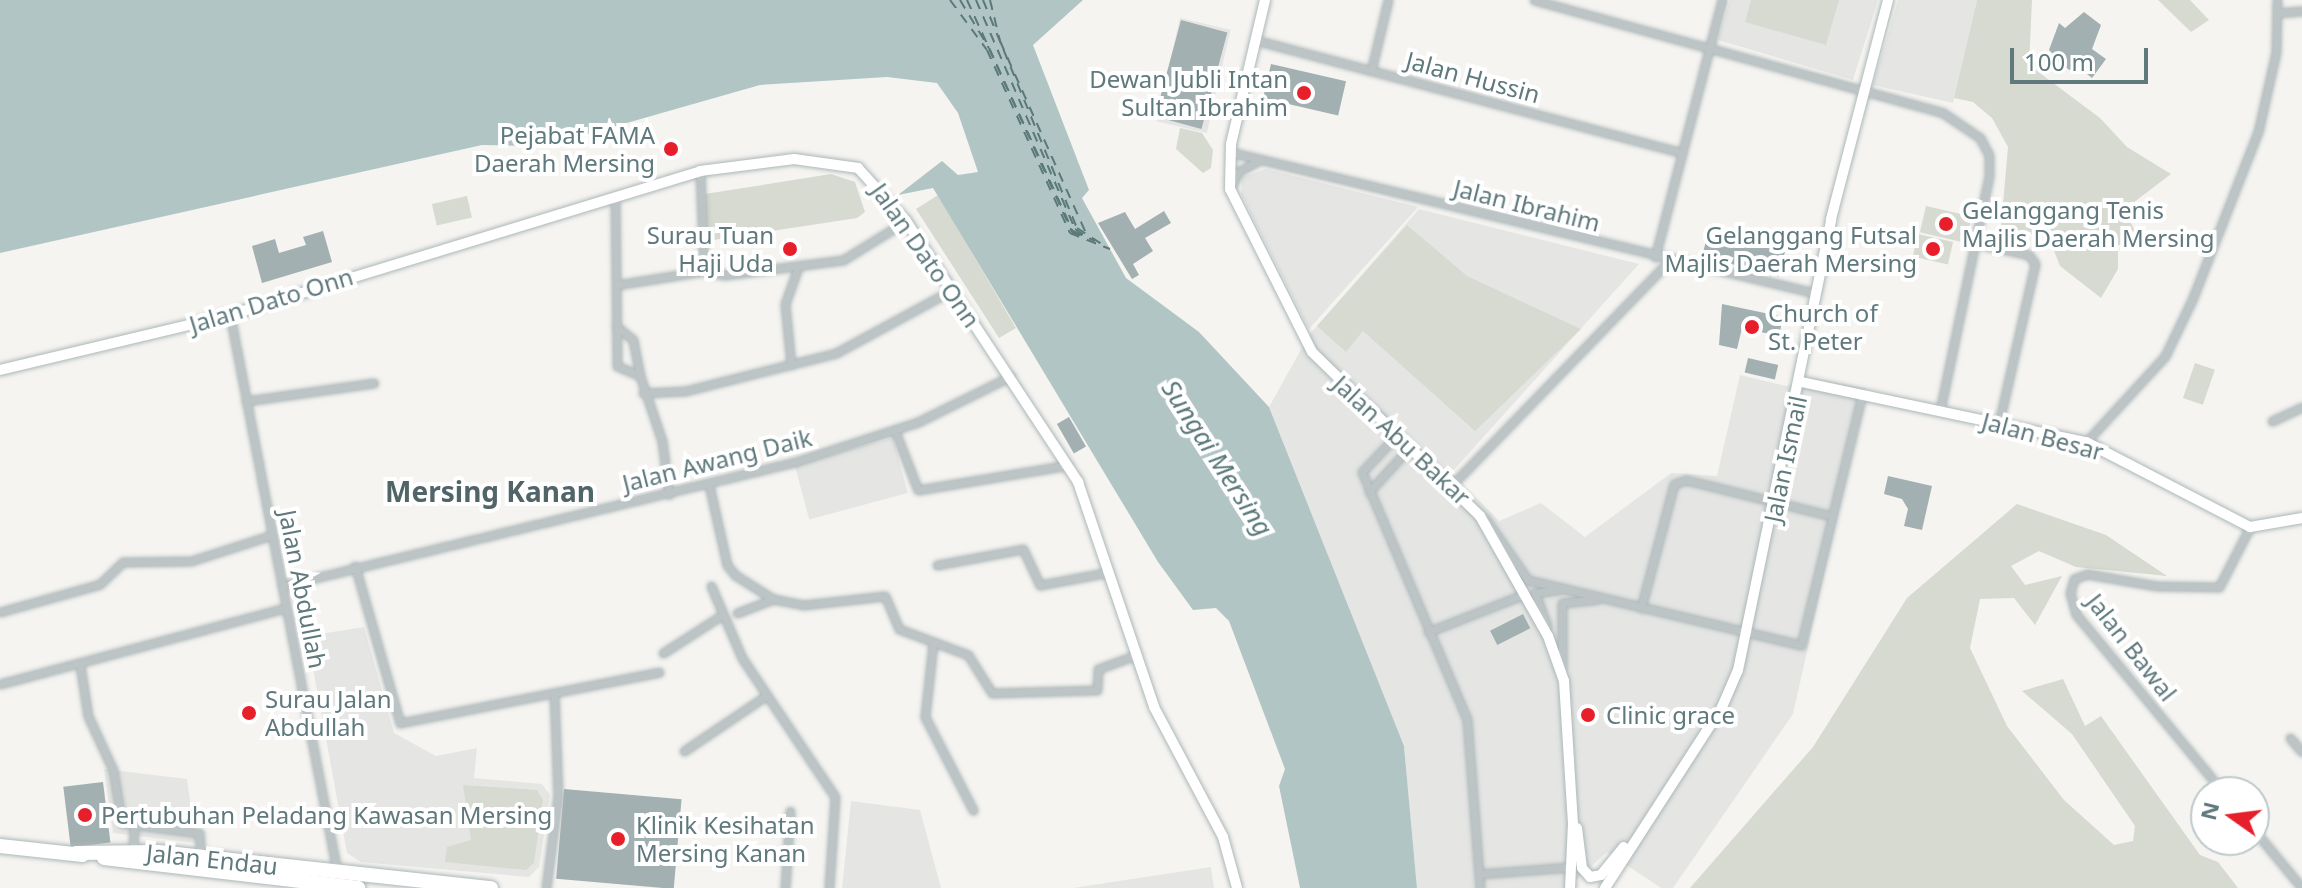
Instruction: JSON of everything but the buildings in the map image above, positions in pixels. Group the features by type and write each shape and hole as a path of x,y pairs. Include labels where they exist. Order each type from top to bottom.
{"highway":[{"name":"Jalan Endau","path":"0,846 134,857 358,888"},
{"name":"Jalan Endau","path":"134,857 201,856 430,885 491,888"}],"street":[{"name":"Jalan Abu Bakar","path":"1265,0 1230,152 1230,189 1312,352 1395,437 1480,516 1548,636 1562,674 1573,823 1570,888"},
{"path":"1371,71 1388,0"},
{"path":"1534,0 1943,113 1980,138 1989,155 1989,176 1940,411"},
{"path":"1655,257 1722,0"},
{"name":"Jalan Ismail","path":"1605,888 1729,694 1777,502 1815,293 1860,90 1888,0"},
{"path":"2086,442 2165,356 2180,329 2258,132 2278,13 2277,0"},
{"path":"2278,13 2302,11"},
{"name":"Jalan Hussin","path":"1255,40 1682,153"},
{"name":"Jalan Ibrahim","path":"1230,152 1655,257 1815,293"},
{"name":"Jalan Dato Onn","path":"0,370 230,315 615,193 700,171 794,159 848,164 871,176 906,221 1069,465 1172,748 1223,837 1237,888"},
{"path":"1230,189 1238,172 1260,160"},
{"path":"700,171 704,271"},
{"path":"615,193 618,370 640,376"},
{"path":"616,285 704,271 725,275 848,259 906,221"},
{"path":"1975,243 2029,255 2035,264 1999,422"},
{"path":"1451,486 1670,260"},
{"path":"791,365 785,304 799,265"},
{"path":"643,393 685,391 791,365 865,342 952,290"},
{"name":"Jalan Abdullah","path":"230,315 337,871"},
{"path":"616,326 633,340 643,393 662,441 669,495"},
{"name":"Jalan Awang Daik","path":"282,586 355,566 709,485 895,431 1011,376"},
{"name":"Jalan Besar","path":"1801,382 2086,442 2250,527"},
{"path":"246,401 374,383"},
{"path":"1480,516 1525,579 1801,645 1862,395"},
{"path":"2272,421 2302,407"},
{"path":"895,431 918,490 1069,465"},
{"path":"1395,437 1362,472 1467,719 1480,888"},
{"path":"1369,492 1409,448"},
{"path":"1641,608 1674,484 1686,480 1832,516"},
{"path":"709,485 730,570 773,599 803,605 885,596 899,629 968,655 988,691 1006,696 1097,690 1098,669 1136,655"},
{"path":"2250,527 2302,518"},
{"name":"Jalan Bawal","path":"2210,776 2076,614 2070,593 2074,579 2087,574 2184,589 2219,587 2250,527"},
{"path":"0,612 100,584 123,562 191,561 272,535"},
{"path":"937,565 1023,549 1040,585 1110,572"},
{"path":"355,566 400,723 659,672"},
{"path":"711,586 722,615 767,695 835,797 829,888"},
{"path":"1548,636 1535,593 1564,589"},
{"path":"1428,632 1525,594"},
{"path":"1562,674 1562,603 1601,598"},
{"path":"737,613 773,599"},
{"path":"0,684 286,608"},
{"path":"663,653 722,615"},
{"path":"933,643 925,717 973,810"},
{"path":"80,665 88,716 109,758 122,823 199,833 201,856"},
{"path":"546,888 558,796 554,693"},
{"path":"684,751 767,695"},
{"path":"2290,738 2302,752"},
{"path":"785,888 790,811"},
{"path":"1573,823 1582,868 1596,877 1652,816"},
{"path":"134,824 134,857"},
{"path":"2270,849 2302,888"},
{"path":"1479,874 1571,867"}],"shaded area":[{"path":"1730,0 1878,0 1853,80 1718,40"},
{"path":"1751,0 1839,0 1826,45 1745,22"},
{"path":"1898,0 1977,0 1953,103 1873,85"},
{"path":"1977,0 2032,0 2029,65 2100,118 2127,147 2171,174 2125,209 2140,243 2118,245 2118,269 2101,298 2060,266 2049,238 2001,227 2008,147 1992,118 1973,102 1954,98"},
{"path":"2158,0 2190,0 2209,20 2191,32"},
{"path":"1180,18 1231,30 1207,133 1156,121"},
{"path":"1180,128 1202,133 1213,150 1211,168 1203,173 1176,149"},
{"path":"1266,169 1418,207 1309,329 1241,194 1242,177"},
{"path":"831,174 855,182 865,212 857,218 707,241 705,194"},
{"path":"938,195 1016,328 999,338 916,209"},
{"path":"467,196 472,217 437,226 432,204"},
{"name":"Gelanggang Tenis Majlis Daerah Mersing","path":"1926,206 1972,217 1966,243 1920,232"},
{"path":"1419,209 1639,264 1452,472 1499,521 1541,503 1585,537 1671,473 1717,476 1740,375 1786,386 1815,379 1866,388 1793,714 1673,888 1661,888 1607,852 1567,888 1417,888 1404,746 1269,407 1309,335"},
{"path":"1407,225 1467,276 1581,329 1475,431 1363,331 1346,352 1317,326"},
{"name":"Gelanggang Futsal Majlis Daerah Mersing","path":"1918,234 1953,242 1948,265 1913,256"},
{"path":"2195,363 2215,370 2203,405 2183,398"},
{"path":"893,438 908,493 809,519 794,464"},
{"path":"2017,504 2106,535 2167,576 2076,567 2039,551 2011,566 2025,585 2062,576 2035,625 2014,598 1980,599 1970,648 2007,726 2064,800 2114,845 2133,841 2135,826 2072,734 2022,691 2063,679 2085,726 2101,716 2190,841 2190,856 2203,856 2218,862 2238,888 1690,888 1813,747 1907,598"},
{"path":"364,627 394,733 436,756 477,748 474,778 542,784 550,795 539,867 529,877 361,862 347,853 307,636"},
{"path":"104,769 187,779 196,843 113,833"},
{"path":"463,785 537,790 543,800 534,863 526,870 445,862 447,847 471,840"},
{"path":"851,801 920,810 941,888 842,888"},
{"path":"1211,867 1214,888 1073,888"}],"water":[{"name":"Sungai Mersing","path":"0,0 1083,0 1033,45 1089,190 1082,198 1126,278 1199,332 1269,407 1404,746 1417,888 1300,888 1279,786 1285,769 1229,621 1216,608 1193,610 1158,562 933,188 898,195 942,161 958,175 978,172 958,113 937,83 887,77 760,85 574,138 537,146 482,145 0,253"}],"ferry route":[{"path":"950,0 987,50 1070,233 1110,249"},
{"path":"960,0 989,48 1072,232 1080,235"},
{"path":"967,0 1073,231 1095,241"},
{"path":"976,0 1075,229 1084,235"},
{"path":"983,0 1077,228 1102,244"},
{"path":"990,0 1000,41 1086,233"}],"place":[{"name":"Dewan Jubli Intan Sultan Ibrahim","path":"1304,93"},
{"name":"Pejabat FAMA Daerah Mersing","path":"671,149"},
{"name":"Gelanggang Tenis Majlis Daerah Mersing","path":"1946,224"},
{"name":"Surau Tuan Haji Uda","path":"790,249"},
{"name":"Gelanggang Futsal Majlis Daerah Mersing","path":"1933,249"},
{"name":"Church of St. Peter","path":"1752,327"},
{"name":"Surau Jalan Abdullah","path":"249,713"},
{"name":"Clinic grace","path":"1588,715"},
{"name":"Pertubuhan Peladang Kawasan Mersing","path":"85,815"},
{"name":"Klinik Kesihatan Mersing Kanan","path":"618,839"}],"district":[{"name":"Mersing Kanan","path":"490,491"}]}
